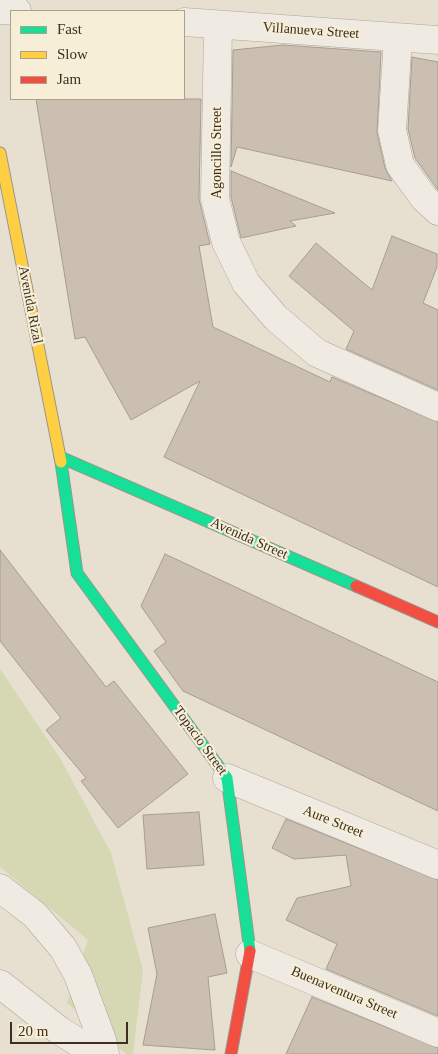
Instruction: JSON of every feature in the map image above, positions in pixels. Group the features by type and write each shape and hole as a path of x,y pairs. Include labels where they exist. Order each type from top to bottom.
{"street":[{"name":"Villanueva Street","path":"185,22 438,40"},
{"name":"Agoncillo Street","path":"218,24 215,199 226,242 246,284 276,318 318,353 438,407"},
{"path":"398,38 392,130 400,165 424,198 438,211"},
{"name":"Avenida Rizal","path":"0,153 60,457"},
{"name":"Avenida Street","path":"60,457 438,622"},
{"name":"Topacio Street","path":"60,457 77,573 227,778 250,954 231,1054"},
{"name":"Aure Street","path":"227,778 438,865"},
{"path":"0,888 35,915 63,948 78,975 102,1040 105,1054"},
{"name":"Buenaventura Street","path":"250,954 438,1033"},
{"path":"0,984 60,1031 97,1054"}],"green space":[{"path":"0,669 60,758 111,853 143,970 133,1054 126,1054 67,1003 88,940 0,867"}],"building":[{"path":"283,45 381,52 377,133 385,168 392,181 237,147 231,167 233,50"},
{"path":"412,57 438,62 438,190 415,158 408,129"},
{"path":"201,99 199,199 210,244 199,246 213,327 330,382 332,377 438,422 438,587 164,457 200,381 131,420 85,337 75,339 36,100"},
{"path":"231,171 335,213 290,221 296,226 241,238 231,197"},
{"path":"392,236 437,254 437,267 423,303 438,310 438,390 346,349 354,331 289,276 316,243 372,290"},
{"path":"0,550 106,687 114,681 188,774 118,828 81,781 86,778 46,730 61,718 0,641"},
{"path":"165,554 438,682 438,811 183,691 154,651 166,642 141,606"},
{"path":"199,812 204,865 147,869 143,815"},
{"path":"286,819 438,880 438,1016 326,969 337,944 286,920 297,898 351,886 346,855 294,859 272,848"},
{"path":"215,914 227,973 208,977 215,1050 143,1045 157,974 148,928"},
{"path":"312,997 438,1048 438,1054 286,1054"}],"traffic: fast":[{"path":"60,457 356,586"},
{"path":"61,462 77,573 227,778 250,951"}],"traffic: slow":[{"path":"0,153 61,462"}],"traffic: jam":[{"path":"356,586 438,622"},
{"path":"231,1054 250,951"}]}
